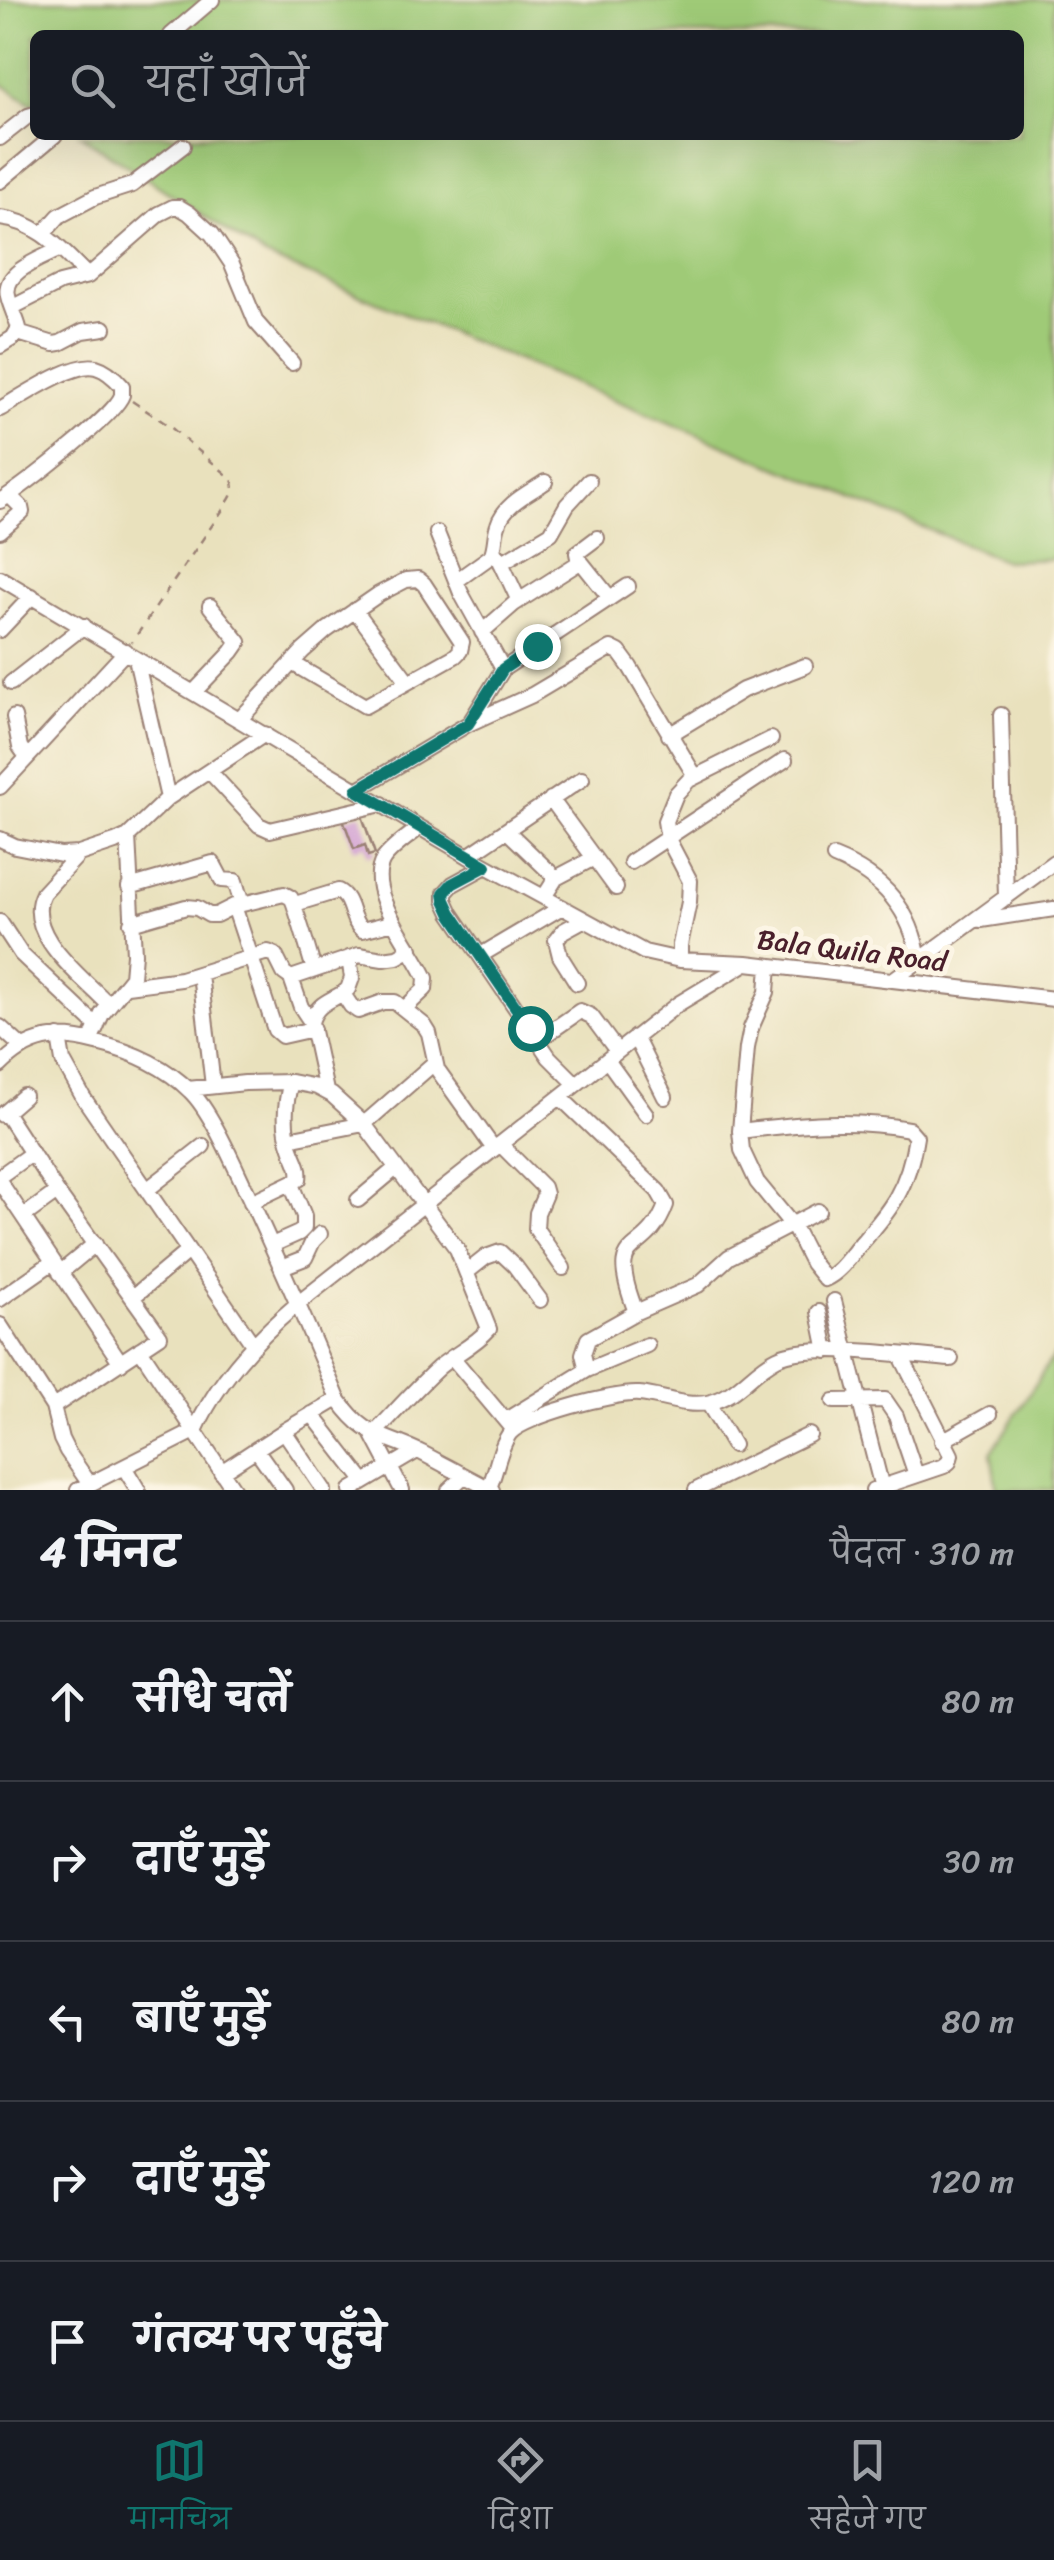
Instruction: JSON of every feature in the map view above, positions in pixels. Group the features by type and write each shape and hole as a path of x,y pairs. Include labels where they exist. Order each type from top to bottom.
{"street":[{"path":"177,30 212,0"},
{"path":"0,138 30,115"},
{"path":"0,181 49,140"},
{"path":"43,234 59,216 95,197 132,186 183,146"},
{"path":"13,307 60,283 88,276 159,214 179,207 219,242 256,322 292,363"},
{"path":"0,218 28,224 88,276"},
{"path":"18,333 7,294 10,280 60,249"},
{"path":"18,333 54,344 82,331 104,328"},
{"path":"0,346 18,333"},
{"path":"0,406 86,366 113,376 122,386 122,396 94,425 4,498 21,507 22,512 0,531"},
{"path":"456,581 486,561 551,533 567,505 589,481"},
{"path":"519,600 498,557 496,531 504,512 545,482"},
{"path":"437,532 456,581 503,669"},
{"path":"597,538 577,553 610,598"},
{"path":"482,632 519,600 580,562"},
{"name":"Bala Quila Road","path":"0,578 419,828 644,952 680,960 747,963 1054,999"},
{"path":"240,719 292,663 311,643 378,594 412,578 430,592 463,646 455,656 365,706 292,663"},
{"path":"468,724 503,669 628,586"},
{"path":"0,630 32,596"},
{"path":"194,692 239,642 210,606"},
{"path":"355,610 408,680"},
{"path":"11,683 84,626"},
{"path":"357,790 468,724 532,696 615,648 695,776"},
{"path":"0,788 131,655 168,798"},
{"path":"669,734 730,697 805,666"},
{"path":"1002,715 1006,898"},
{"path":"14,717 20,747 27,757"},
{"path":"0,839 50,854 80,854 128,836 168,798 264,734"},
{"path":"680,960 690,881 668,839 665,821 683,785 770,739"},
{"path":"631,862 786,760"},
{"path":"210,772 260,825 270,830 382,804"},
{"path":"468,856 582,779"},
{"path":"551,798 616,888"},
{"path":"405,1008 426,984 423,970 380,892 381,866 384,858 419,828"},
{"path":"507,831 556,878"},
{"path":"90,1041 109,1005 132,977 128,836"},
{"path":"80,854 43,894 39,901 40,922 47,940 109,1005"},
{"path":"544,897 556,878 594,858"},
{"path":"834,858 857,868 898,902 913,928 920,961"},
{"path":"894,979 1054,862"},
{"path":"129,888 213,863 222,880 235,881 252,958 278,1034 287,1036 312,1025"},
{"path":"486,866 452,884 444,893 445,900 538,1040 576,1084"},
{"path":"295,904 338,891 345,895 362,930 394,922"},
{"path":"132,922 186,906 209,915 284,894 295,904 314,970"},
{"path":"480,955 562,907"},
{"path":"975,921 1054,909"},
{"path":"578,983 560,956 556,940 563,931 583,920"},
{"path":"0,921 20,954 97,1026"},
{"path":"291,978 359,955 392,958 411,949"},
{"path":"127,986 172,981 272,952 291,978 312,1025"},
{"path":"326,1091 313,1015 322,1004 348,990 352,978 349,958"},
{"path":"0,1324 54,1407 61,1439 83,1487 195,1431 212,1398 254,1346 296,1306 678,1004 747,963"},
{"path":"740,1131 846,1122 882,1124 913,1132 916,1137 900,1195 832,1276 824,1279 793,1226 750,1170 742,1150 740,1131 749,1037 765,1000 769,966"},
{"path":"200,974 213,1086"},
{"path":"344,994 358,1012 389,1000 424,1025 441,1076 497,1146 543,1187 545,1194 537,1213 536,1229 562,1268"},
{"path":"538,1040 580,1011 591,1016 646,1114"},
{"path":"0,1026 22,1047"},
{"path":"59,1037 64,1062 75,1084 254,1346"},
{"path":"2,1062 36,1041 59,1037 90,1041 138,1056 188,1089 223,1144 272,1245 338,1399 373,1435 417,1451 490,1490 509,1425 586,1370 647,1345"},
{"path":"635,1037 665,1097"},
{"path":"288,1139 364,1124 434,1063"},
{"path":"251,1202 299,1180 301,1173 288,1139 286,1109 291,1082"},
{"path":"188,1089 291,1082 326,1091 364,1124 457,1248 489,1329 427,1378 373,1435"},
{"path":"24,1096 2,1115 160,1336 54,1407"},
{"path":"560,1097 664,1199 666,1205 658,1223 624,1257 624,1275 636,1312"},
{"path":"148,1189 203,1146"},
{"path":"32,1153 0,1179 122,1362"},
{"path":"358,1200 396,1168"},
{"path":"272,1245 304,1228 304,1216 291,1184"},
{"path":"24,1216 58,1192"},
{"path":"586,1370 582,1354 588,1339 636,1312 698,1285 729,1257 818,1211"},
{"path":"282,1267 305,1258 320,1234"},
{"path":"0,1298 95,1244"},
{"path":"133,1297 188,1251"},
{"path":"467,1272 500,1252 540,1300"},
{"path":"834,1301 877,1489 950,1462 951,1455 901,1356"},
{"path":"819,1312 827,1351"},
{"path":"140,1349 234,1490"},
{"path":"509,1425 628,1394 708,1403 737,1391 779,1357 846,1350 951,1359"},
{"path":"452,1357 509,1425"},
{"path":"221,1472 338,1399"},
{"path":"834,1402 885,1400 916,1476"},
{"path":"708,1403 733,1445"},
{"path":"312,1414 358,1486 417,1451"},
{"path":"942,1440 990,1414"},
{"path":"284,1431 324,1490"},
{"path":"373,1435 402,1490"},
{"path":"696,1490 809,1435"},
{"path":"256,1449 284,1490"},
{"path":"124,1467 138,1490"},
{"path":"449,1490 464,1476"}],"path":[{"path":"122,396 168,425 234,484 224,508 131,655"}],"green space":[{"path":"0,0 1054,0 1054,559 1005,561 265,256 88,140 1024,140 1024,30 30,30 30,103 0,83"},
{"path":"1054,1355 1054,1490 997,1490 991,1453"}],"building":[{"path":"361,813 375,854 368,856 365,845 354,849 343,819"}],"route":[{"path":"530,1028 445,900 444,893 452,884 486,866 357,790 468,724 503,669 537,646"}]}
